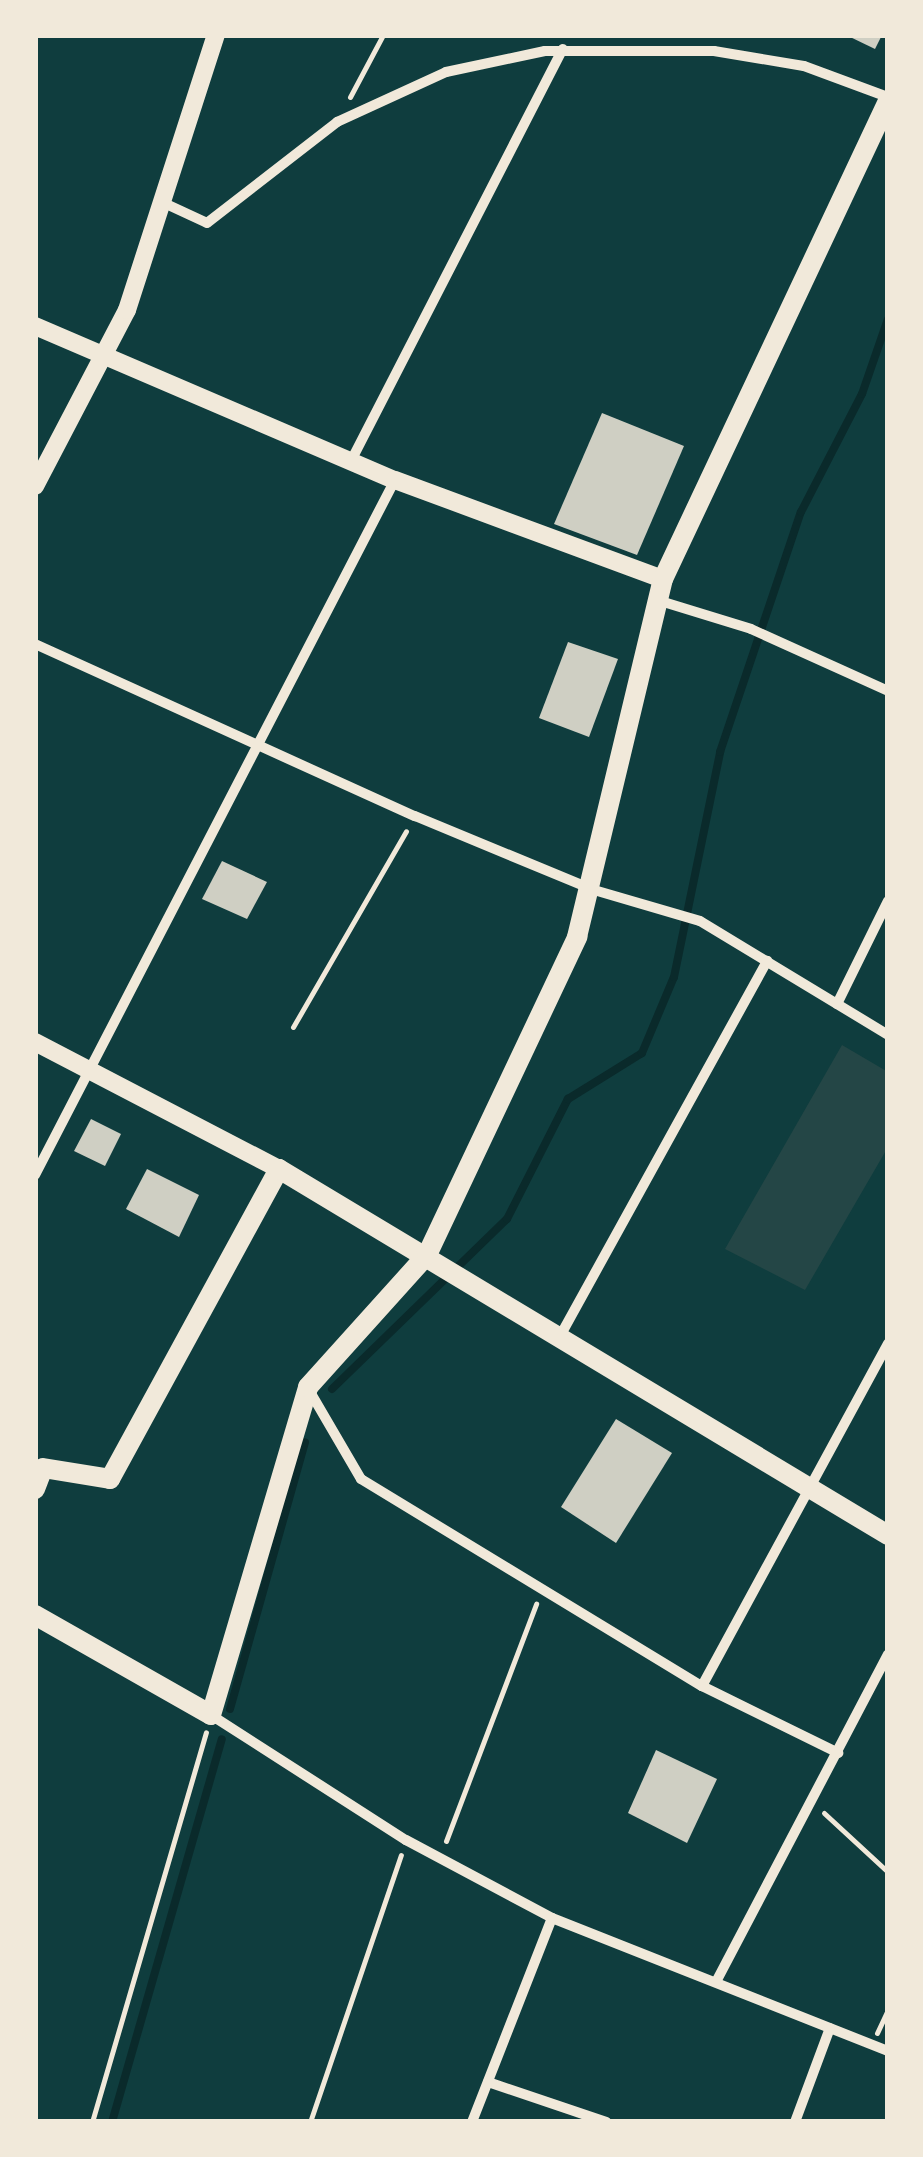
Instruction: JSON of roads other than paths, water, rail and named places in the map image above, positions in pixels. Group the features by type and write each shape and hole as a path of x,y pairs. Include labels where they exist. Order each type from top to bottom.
{"main road":[{"path":"35,1614 211,1715 308,1387 434,1260 594,890 663,579 888,99"},
{"path":"35,1489 43,1468 110,1479 279,1170 434,1260 803,1490 888,1536"}],"street":[{"path":"35,486 108,356 164,202 216,35"},
{"path":"164,202 207,223 338,122 446,72 563,50 714,51 804,66 888,99"},
{"path":"352,459 563,50"},
{"path":"35,326 395,480 663,579"},
{"path":"35,1175 395,480"},
{"path":"656,600 750,629 888,691"},
{"path":"35,644 259,741 415,816 594,890 700,921 888,1035"},
{"path":"837,1004 888,900"},
{"path":"559,1338 767,961"},
{"path":"35,1042 279,1170"},
{"path":"702,1686 803,1490 888,1343"},
{"path":"308,1387 361,1479 540,1593 702,1686 838,1754"},
{"path":"718,1980 776,1855 812,1803 888,1654"},
{"path":"211,1715 406,1840 552,1918 718,1980 888,2051"},
{"path":"472,2122 552,1918"},
{"path":"795,2122 830,2028"},
{"path":"488,2082 606,2122"}],"waterway":[{"path":"332,1389 507,1219 568,1099 642,1053 674,977 720,752 801,512 862,394 888,319"},
{"path":"230,1709 305,1442"},
{"path":"112,2122 222,1739"}]}
